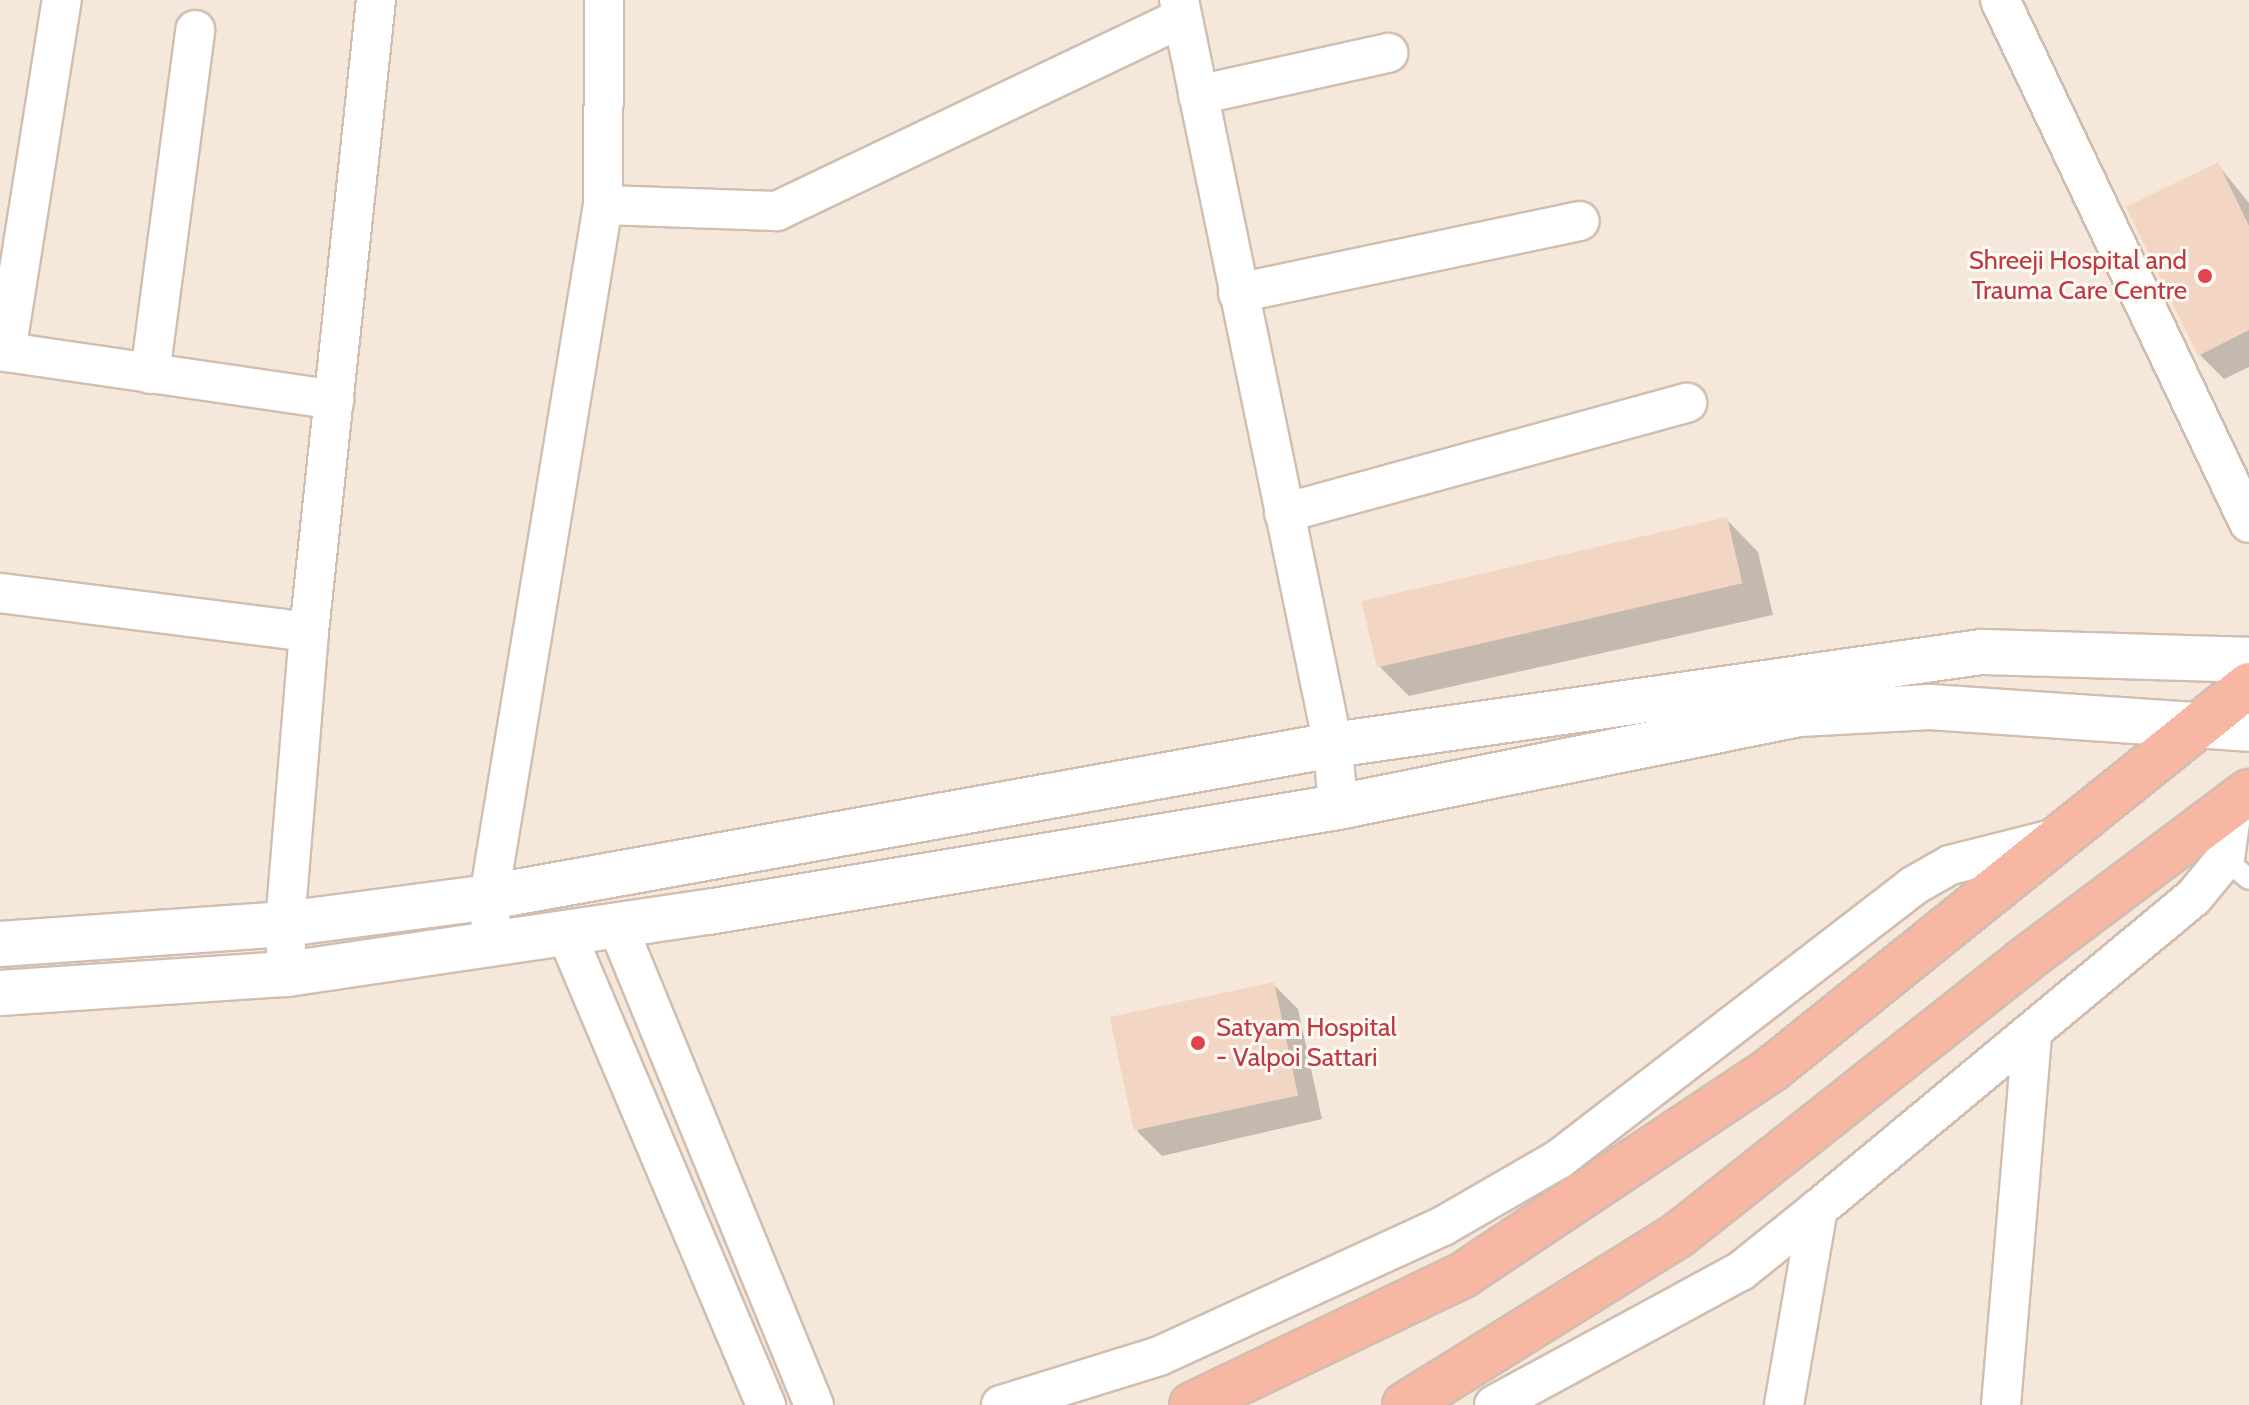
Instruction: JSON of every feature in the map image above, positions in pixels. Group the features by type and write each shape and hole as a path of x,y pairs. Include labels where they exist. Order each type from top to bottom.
{"highway":[{"path":"1192,1405 1463,1275 1773,1068 2249,685"},
{"path":"1405,1405 1678,1235 2025,960 2241,800"}],"street":[{"path":"62,0 3,352 334,400"},
{"path":"287,974 285,924 309,632 376,0"},
{"path":"492,944 489,897 603,205 604,0"},
{"path":"2000,0 2249,523"},
{"path":"603,205 777,211 1180,9 1333,745 1338,807"},
{"path":"150,374 195,30"},
{"path":"1198,95 1388,53"},
{"path":"1238,293 1580,221"},
{"path":"1284,513 1687,403"},
{"path":"0,593 309,632"},
{"path":"0,944 285,924 489,897 1333,745 1981,652 2249,660"},
{"path":"0,993 287,974 566,933 1338,807 1800,714 1930,707 2249,729"},
{"path":"1494,1405 1741,1271 1818,1209 2193,898 2237,869 2241,800"},
{"path":"1001,1405 1159,1356 1443,1226 1559,1159 1913,886 1950,865 2060,837"},
{"path":"617,925 814,1405"},
{"path":"566,933 766,1405"},
{"path":"2001,1405 2032,1034"},
{"path":"1784,1405 1818,1209"}],"shaded area":[{"path":"0,0 2249,0 2249,1405 0,1405"}],"building":[{"path":"2218,162 2249,226 2249,330 2198,356 2126,207"},
{"path":"1727,517 1742,583 1377,668 1362,601"},
{"path":"1274,982 1298,1095 1134,1130 1110,1017"}],"place":[{"name":"Shreeji Hospital and Trauma Care Centre","path":"2205,276"},
{"name":"Satyam Hospital - Valpoi Sattari","path":"1198,1043"}]}
